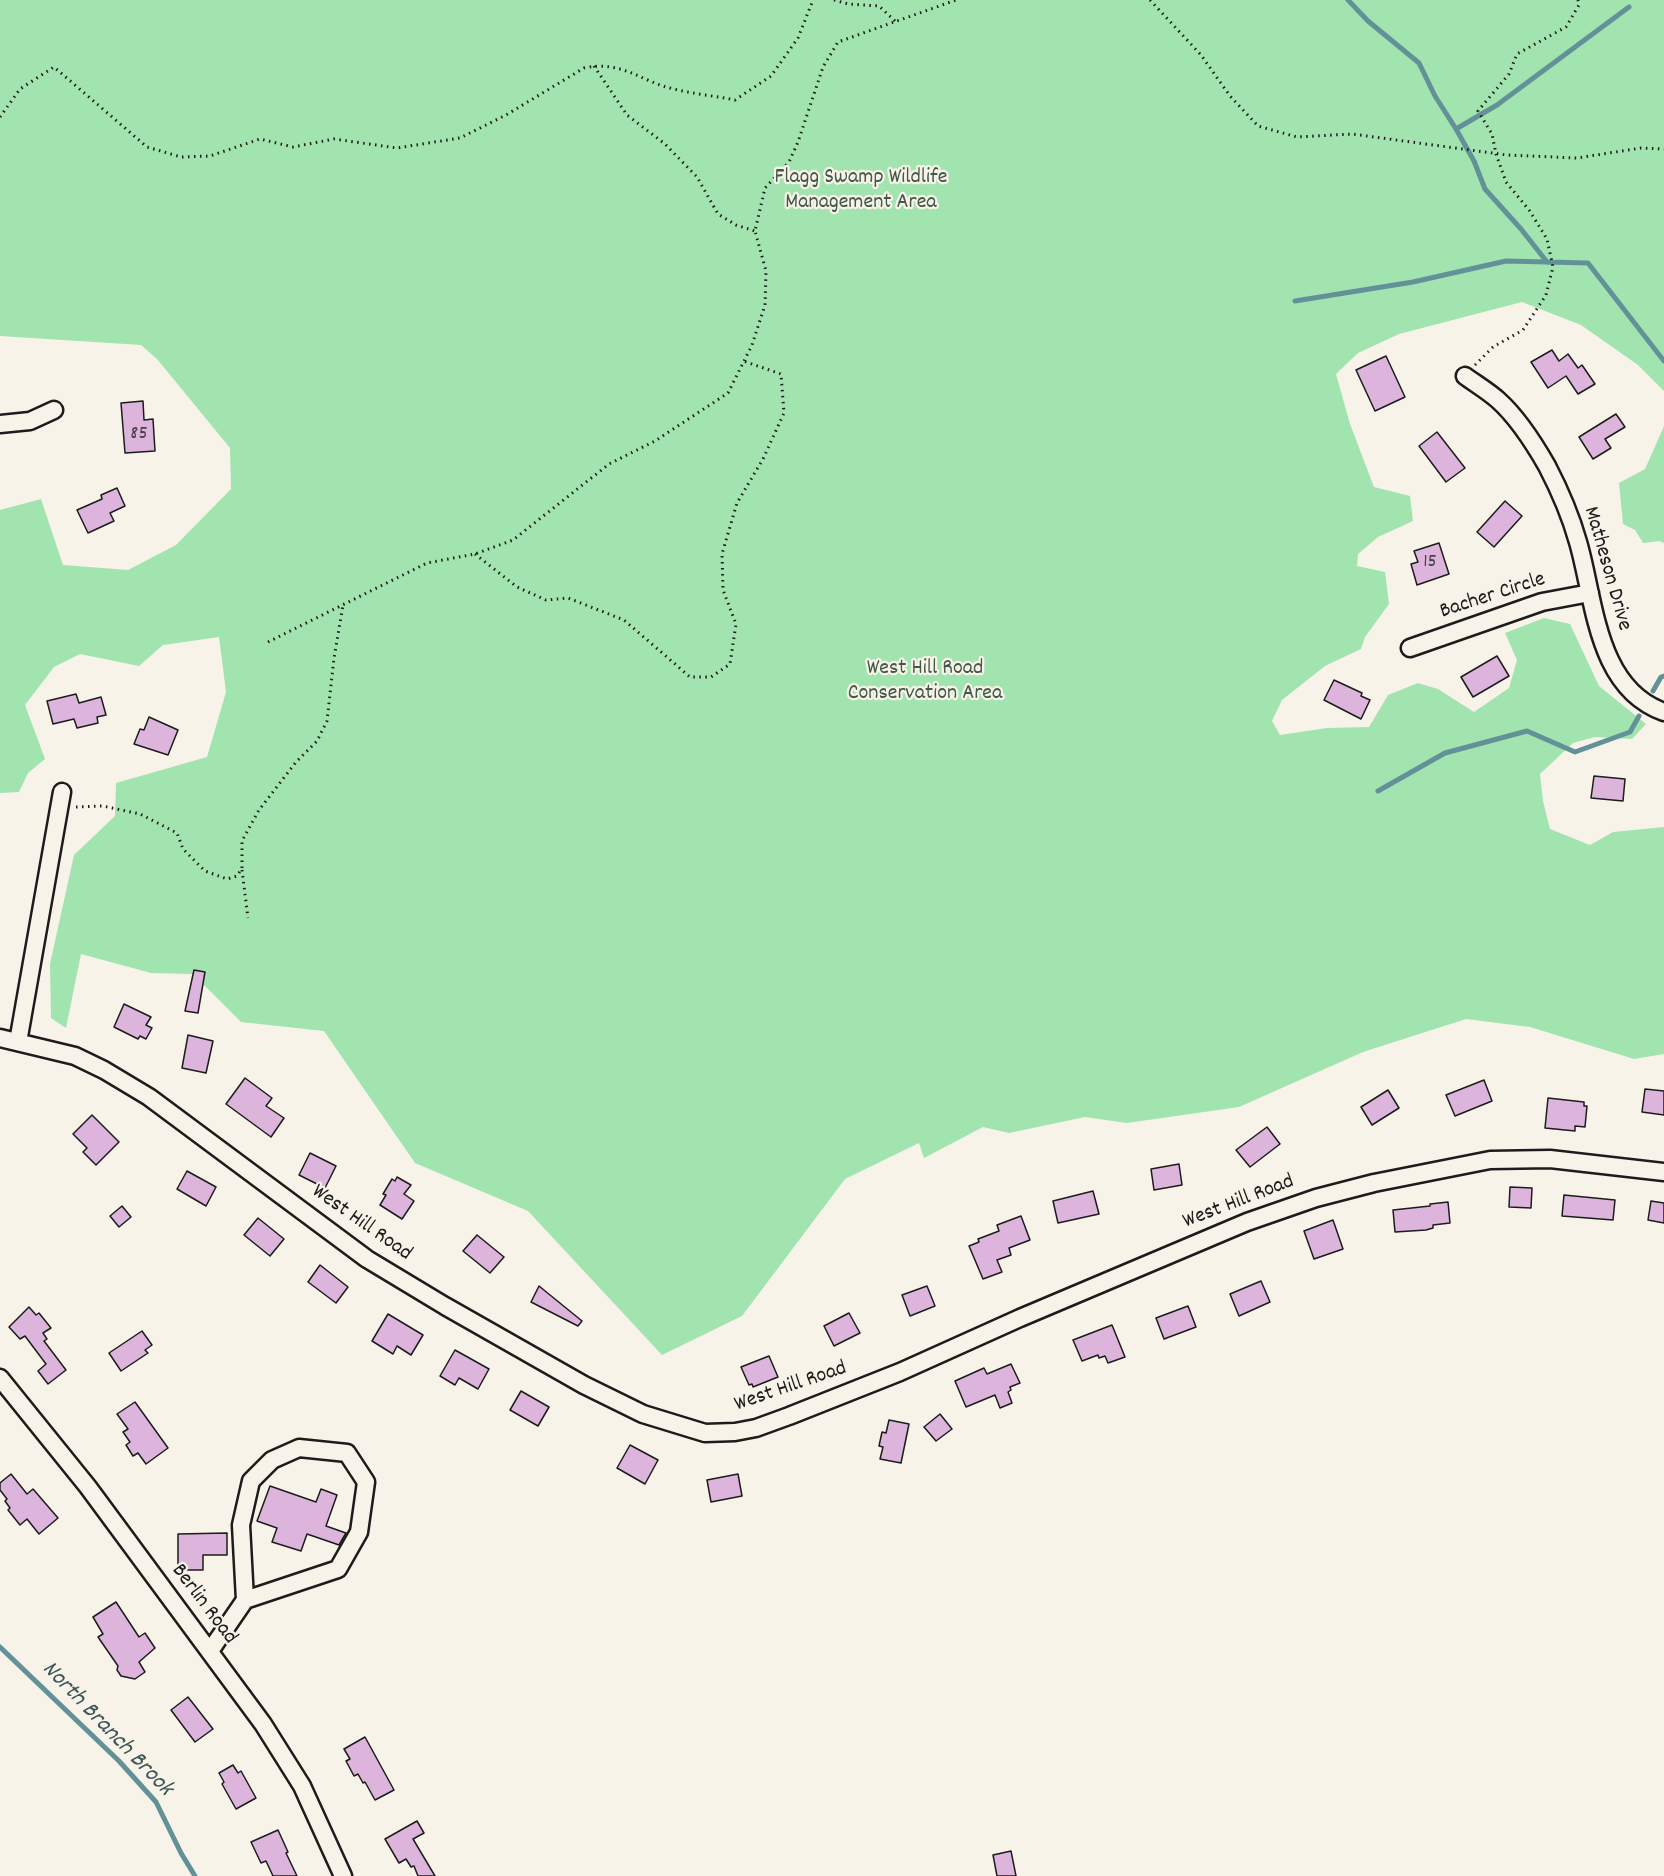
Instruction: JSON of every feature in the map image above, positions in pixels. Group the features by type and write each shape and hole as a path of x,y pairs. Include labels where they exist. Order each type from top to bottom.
{"street":[{"name":"Matheson Drive","path":"1465,376 1512,414 1547,466 1578,540 1606,650 1618,676 1634,695 1652,708 1664,712"},
{"path":"0,424 30,421 54,410"},
{"name":"Bacher Circle","path":"1410,648 1542,602 1590,593"},
{"path":"18,1042 60,800"},
{"name":"West Hill Road","path":"0,1038 75,1056 104,1070 149,1096 367,1259 584,1384 643,1414 705,1433 735,1432 756,1428 789,1416 900,1372 1020,1318 1247,1222 1316,1198 1374,1183 1490,1160 1550,1159 1664,1172"},
{"name":"Berlin Road","path":"0,1378 88,1487 284,1755 302,1786 343,1876"},
{"path":"210,1651 245,1600 338,1569 359,1532 366,1482 347,1454 299,1448 272,1460 251,1481 241,1525 245,1600"}],"path":[{"path":"0,117 20,89 54,67 147,147 181,158 210,156 260,139 293,147 334,139 397,148 460,138 506,115 584,69 594,66 634,73 672,89 735,100 771,76 798,38 813,0"},
{"path":"834,0 848,4 879,6 896,22"},
{"path":"268,642 427,563 475,554 513,540 609,464 655,441 728,393 752,345 765,305 766,271 755,231 765,188 789,162 823,67 838,42 956,0"},
{"path":"1465,376 1493,347 1523,330 1546,295 1553,267 1546,239 1529,210 1506,182 1492,134 1478,111 1509,74 1517,54 1566,27 1579,5 1578,0"},
{"path":"1151,1 1201,55 1230,96 1258,126 1297,137 1352,134 1496,154 1577,158 1641,148 1664,150"},
{"path":"594,66 627,116 665,144 697,177 718,214 736,225 755,231"},
{"path":"475,554 517,587 546,600 568,598 624,620 690,677 711,677 730,664 736,624 723,590 722,554 737,503 764,459 784,413 781,374 744,361"},
{"path":"248,918 242,868 242,841 259,810 296,762 317,741 327,722 343,605"},
{"path":"60,800 141,813 177,833 183,849 205,871 227,879 237,876 242,868"}],"green space":[{"path":"0,0 1664,0 1664,391 1638,365 1581,325 1522,302 1399,334 1358,353 1336,374 1350,424 1374,487 1410,496 1413,521 1378,537 1358,554 1357,566 1385,572 1389,604 1365,637 1361,649 1325,666 1282,700 1272,721 1280,735 1327,728 1369,727 1388,695 1418,683 1438,689 1474,712 1509,688 1517,660 1505,633 1544,618 1570,624 1599,686 1646,724 1632,739 1595,737 1573,743 1540,774 1543,801 1550,829 1590,845 1613,832 1664,827 1664,1054 1634,1059 1530,1027 1466,1019 1363,1052 1239,1107 1127,1123 1085,1117 1009,1133 983,1127 924,1158 919,1143 845,1179 742,1316 662,1355 528,1211 415,1163 324,1031 241,1022 193,974 151,973 81,954 66,1028 51,1018 50,964 74,855 115,816 116,783 207,757 226,692 219,637 163,645 139,666 80,654 54,667 25,705 45,759 28,773 19,792 0,793 0,510 41,499 63,565 128,570 176,545 231,489 230,448 157,359 141,345 0,336"},
{"path":"1664,426 1664,543 1659,541 1643,543 1635,530 1623,524 1619,483 1645,469"}],"building":[{"path":"1552,350 1559,361 1568,354 1578,368 1582,365 1595,384 1578,394 1566,376 1548,388 1531,362"},
{"path":"1386,356 1405,397 1375,411 1356,370"},
{"path":"143,401 144,420 153,419 155,451 125,453 121,403"},
{"path":"1616,414 1625,427 1605,439 1611,448 1593,459 1579,437"},
{"path":"1437,432 1465,468 1446,482 1419,446"},
{"path":"117,488 125,506 110,513 114,521 88,533 77,510 102,499 101,495"},
{"path":"1505,501 1522,516 1494,547 1477,532"},
{"path":"1439,543 1449,574 1417,585 1411,564 1418,562 1414,551"},
{"path":"1497,656 1509,676 1473,697 1461,677"},
{"path":"1334,680 1362,693 1361,696 1370,700 1361,719 1324,700"},
{"path":"76,694 79,703 101,697 106,715 97,717 98,723 77,728 74,719 53,724 47,701"},
{"path":"149,717 178,730 168,755 134,744 140,729 144,730"},
{"path":"1594,776 1625,779 1623,801 1591,798"},
{"path":"194,970 205,972 198,1013 185,1011"},
{"path":"124,1004 151,1017 146,1025 152,1028 146,1039 140,1036 138,1039 114,1027"},
{"path":"188,1035 213,1041 206,1073 182,1068"},
{"path":"245,1078 272,1098 266,1106 284,1118 271,1137 226,1104"},
{"path":"1484,1080 1492,1101 1455,1116 1446,1095"},
{"path":"1645,1089 1664,1091 1664,1115 1642,1112"},
{"path":"1388,1090 1399,1108 1372,1125 1361,1107"},
{"path":"1548,1098 1584,1102 1584,1106 1587,1106 1585,1127 1575,1126 1575,1131 1545,1128"},
{"path":"92,1115 119,1142 96,1165 83,1152 87,1148 73,1134"},
{"path":"1267,1127 1280,1144 1250,1167 1236,1150"},
{"path":"310,1153 336,1166 325,1188 299,1175"},
{"path":"1179,1164 1182,1185 1154,1190 1151,1169"},
{"path":"187,1171 216,1187 206,1206 177,1189"},
{"path":"397,1177 411,1185 404,1194 414,1201 402,1219 380,1205 386,1195 383,1194 392,1179 395,1181"},
{"path":"1510,1187 1532,1188 1531,1208 1509,1207"},
{"path":"1093,1191 1099,1214 1058,1223 1053,1201"},
{"path":"1564,1195 1615,1200 1613,1220 1562,1216"},
{"path":"1651,1201 1664,1203 1664,1223 1648,1220"},
{"path":"1448,1202 1450,1223 1433,1225 1433,1228 1426,1230 1395,1232 1393,1210"},
{"path":"122,1206 131,1217 119,1227 110,1216"},
{"path":"1021,1216 1030,1240 1009,1248 1011,1255 997,1260 1002,1272 983,1279 969,1246 979,1242 978,1239 999,1231 997,1225"},
{"path":"258,1218 284,1239 270,1256 244,1235"},
{"path":"1333,1220 1343,1249 1314,1259 1304,1231"},
{"path":"477,1235 504,1257 490,1273 463,1251"},
{"path":"320,1265 348,1287 336,1303 308,1282"},
{"path":"1261,1281 1270,1302 1239,1316 1230,1294"},
{"path":"539,1286 582,1321 578,1326 531,1302"},
{"path":"927,1286 935,1306 910,1316 902,1295"},
{"path":"1188,1306 1196,1327 1164,1339 1156,1318"},
{"path":"29,1307 36,1315 39,1313 51,1328 43,1333 47,1339 44,1341 66,1370 48,1384 38,1371 46,1364 25,1336 20,1339 9,1327"},
{"path":"849,1313 860,1333 834,1346 824,1326"},
{"path":"388,1314 423,1335 411,1355 397,1346 393,1354 372,1341"},
{"path":"1112,1325 1125,1357 1108,1363 1105,1356 1099,1358 1098,1355 1082,1361 1073,1340"},
{"path":"142,1331 152,1345 145,1350 148,1353 121,1371 109,1353"},
{"path":"455,1350 489,1369 478,1389 459,1378 455,1385 440,1376"},
{"path":"769,1356 778,1377 753,1387 752,1384 749,1385 741,1367"},
{"path":"1011,1364 1020,1383 1010,1387 1011,1390 1008,1392 1012,1403 1000,1408 995,1395 966,1407 955,1381 984,1368 987,1374"},
{"path":"521,1391 549,1407 538,1426 510,1410"},
{"path":"135,1402 168,1448 146,1464 138,1453 133,1456 126,1445 130,1442 123,1432 128,1429 117,1414"},
{"path":"940,1414 952,1429 936,1441 924,1427"},
{"path":"889,1420 909,1424 901,1463 880,1459 883,1447 879,1446 882,1432 886,1433"},
{"path":"630,1445 658,1460 645,1484 617,1468"},
{"path":"11,1474 27,1494 33,1489 58,1518 39,1534 27,1519 20,1525 8,1510 10,1508 0,1490 0,1483"},
{"path":"738,1474 742,1496 711,1502 707,1480"},
{"path":"270,1486 316,1502 321,1489 337,1495 326,1526 346,1533 339,1545 307,1534 301,1551 272,1542 277,1528 257,1521"},
{"path":"227,1533 227,1555 203,1555 203,1570 178,1570 178,1534"},
{"path":"116,1602 139,1637 145,1633 155,1648 139,1662 145,1672 135,1679 121,1676 117,1670 118,1666 98,1637 103,1634 93,1617"},
{"path":"188,1697 213,1729 195,1742 171,1710"},
{"path":"365,1737 394,1790 375,1800 358,1774 354,1776 346,1761 350,1759 344,1749"},
{"path":"233,1765 238,1773 241,1771 256,1798 236,1809 222,1784 224,1782 219,1773"},
{"path":"417,1821 424,1833 413,1839 435,1876 418,1876 414,1866 411,1867 406,1859 399,1863 385,1839"},
{"path":"278,1830 297,1876 273,1876 266,1861 261,1863 251,1842"},
{"path":"1011,1851 1016,1876 997,1876 993,1855"}],"waterway":[{"path":"1348,0 1368,21 1419,63 1435,96 1456,129"},
{"path":"1547,262 1485,189 1474,161 1456,129 1497,105 1629,7"},
{"path":"1295,301 1413,282 1506,261 1588,263 1664,361"},
{"path":"1653,691 1661,677 1664,676"},
{"path":"1378,791 1445,753 1527,731 1575,752 1630,732 1639,716"},
{"name":"North Branch Brook","path":"0,1647 119,1761 156,1802 195,1876"}],"park label":[{"name":"Flagg Swamp Wildlife Management Area","path":"861,192"},
{"name":"West Hill Road Conservation Area","path":"925,682"}]}
